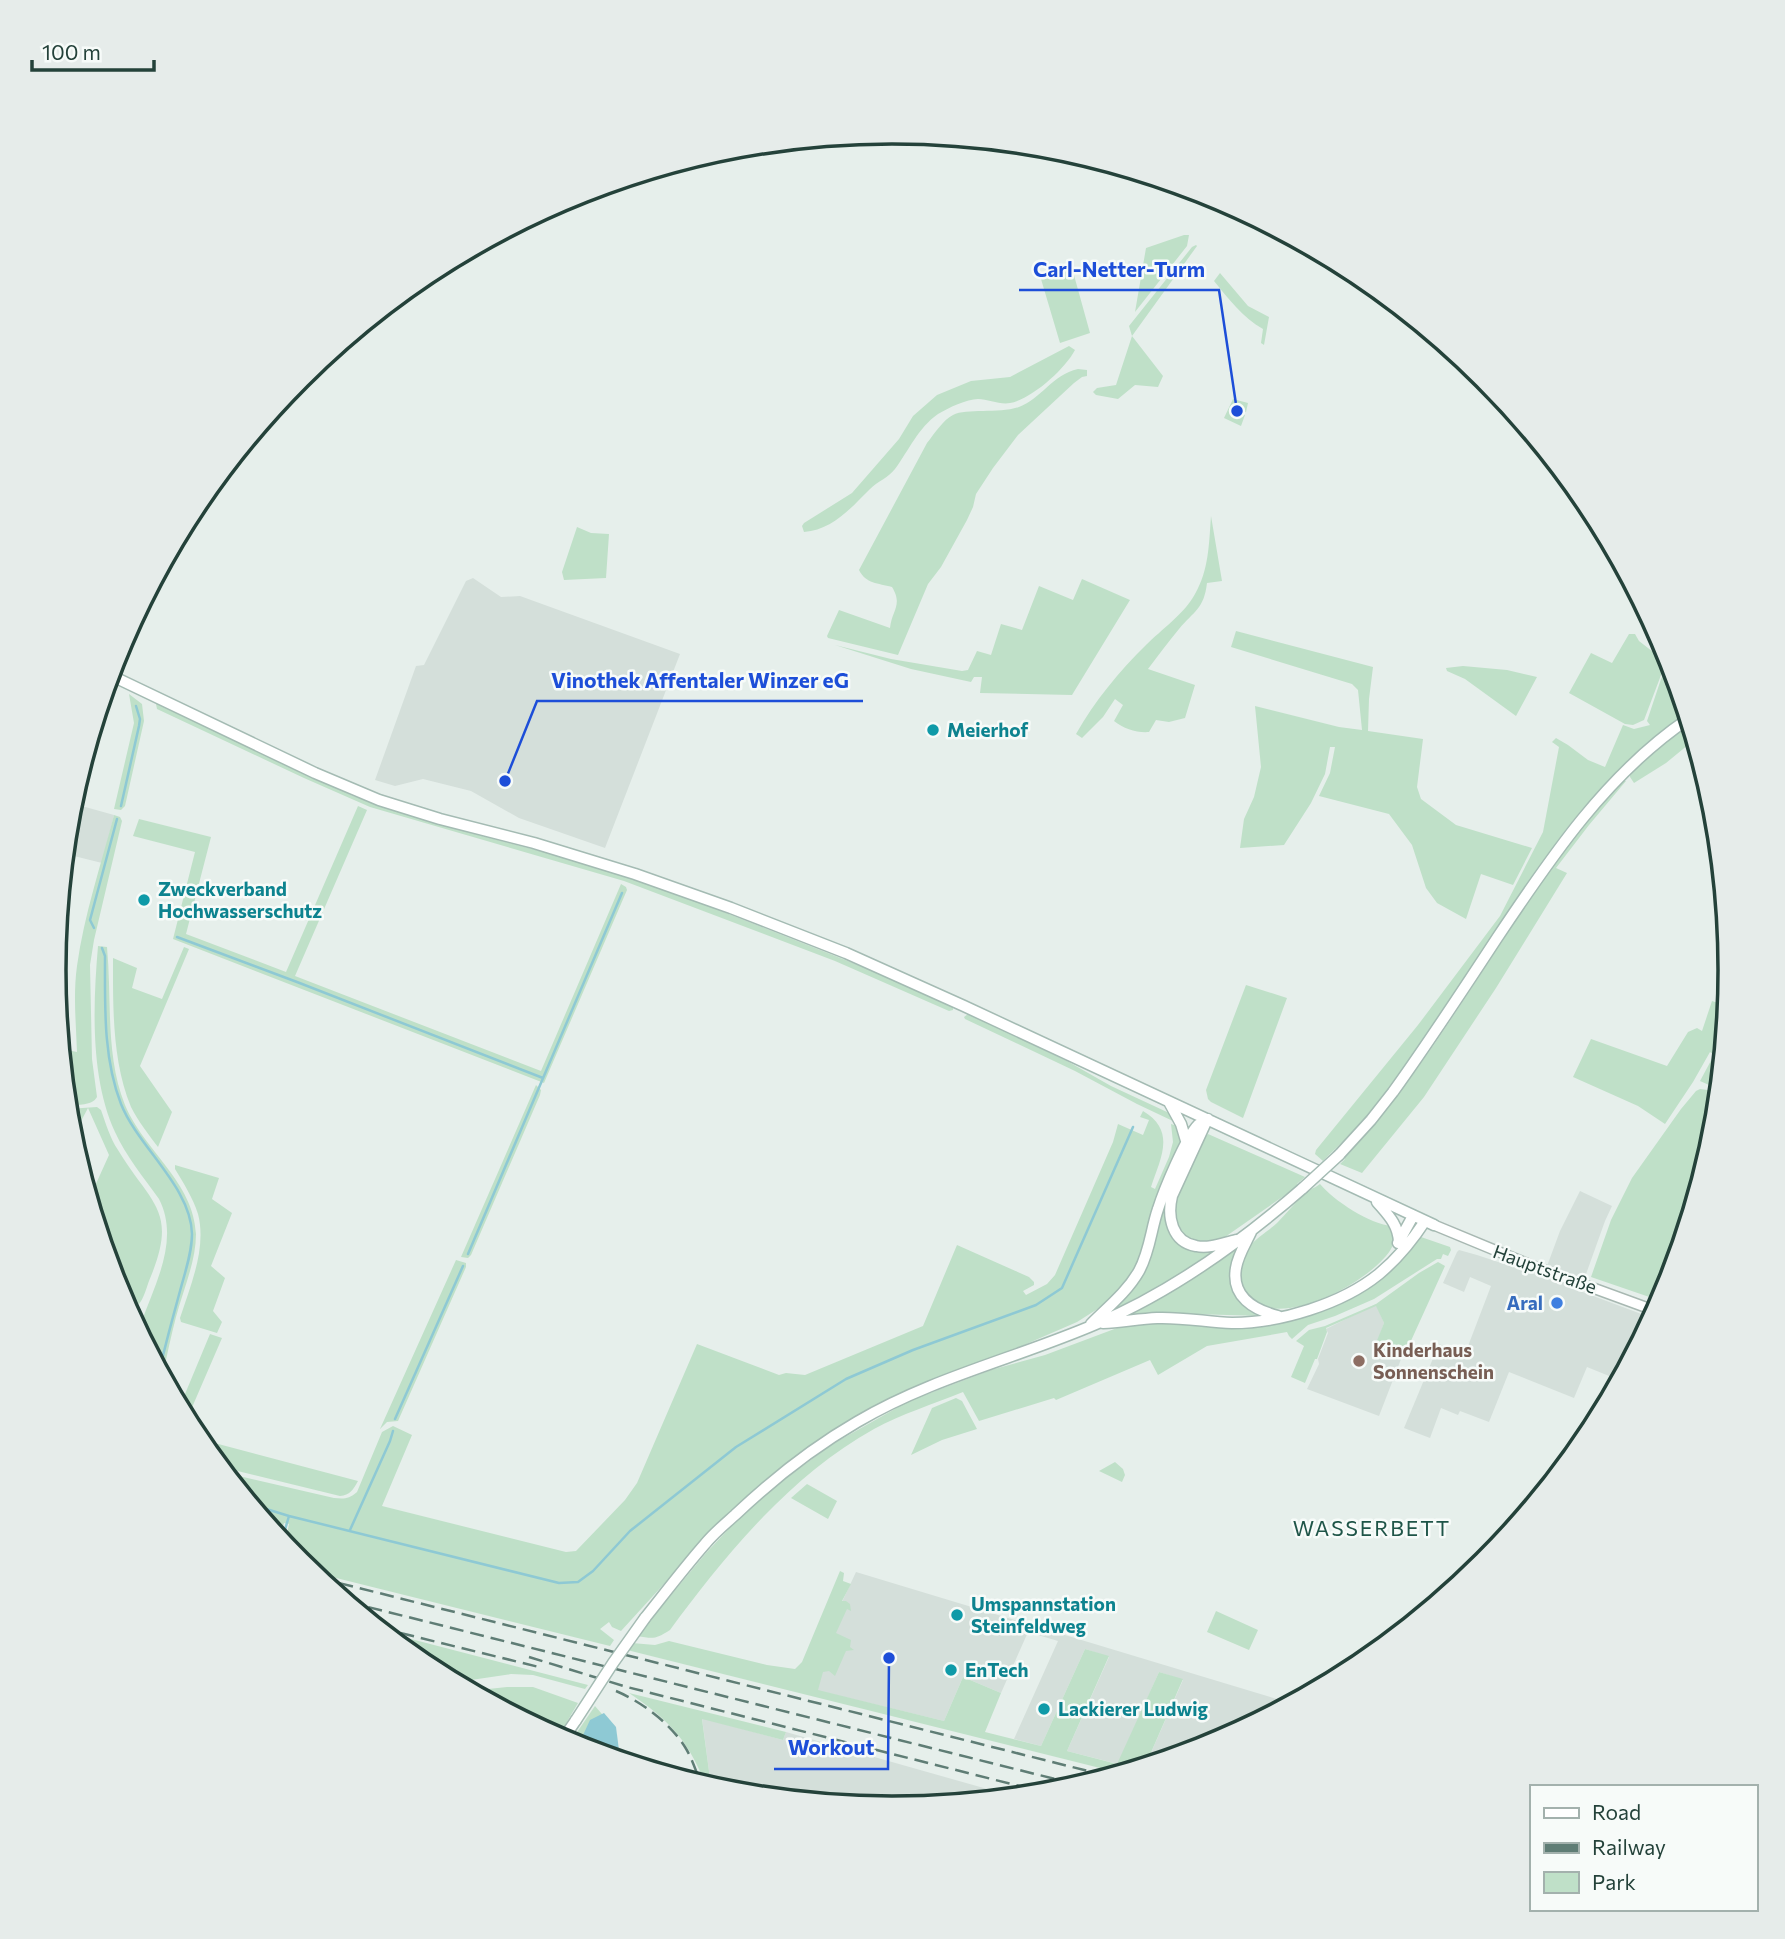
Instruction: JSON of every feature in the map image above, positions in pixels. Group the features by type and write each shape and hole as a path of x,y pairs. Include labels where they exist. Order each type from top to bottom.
{"main road":[{"path":"119,679 315,773 379,800 635,874 846,953 1429,1223 1391,1263 1366,1283 1306,1311 1258,1321 1232,1323 1157,1318 1100,1323"},
{"path":"569,1730 612,1663 706,1542 802,1457 858,1421 904,1398 1100,1323 1166,1288 1241,1239 1303,1188 1339,1155 1393,1092 1539,876 1591,806 1650,748 1681,724"},
{"path":"1169,1102 1181,1124 1186,1144"},
{"path":"1087,1328 1126,1290 1139,1272 1147,1253 1157,1210 1186,1144 1198,1126 1208,1119"},
{"path":"1208,1119 1172,1196 1170,1218 1174,1231 1184,1242 1196,1247 1209,1247 1241,1239"},
{"path":"1372,1196 1395,1223 1399,1242"},
{"path":"1391,1263 1413,1216"},
{"path":"1251,1231 1236,1269 1237,1284 1251,1306 1282,1317"}],"street":[{"name":"Hauptstraße","path":"1429,1223 1533,1266 1646,1307"}],"shaded area":[{"path":"473,578 501,597 520,596 680,654 605,848 519,818 471,791 423,779 395,786 375,780 416,666 424,665 466,581"},
{"path":"82,806 114,815 102,863 75,856"},
{"path":"1580,1191 1612,1206 1580,1291 1643,1314 1611,1377 1587,1367 1574,1398 1509,1372 1489,1422 1460,1411 1458,1415 1441,1408 1430,1438 1404,1428 1439,1344 1465,1354 1491,1286 1470,1277 1464,1292 1443,1283 1457,1252 1459,1250 1477,1255 1543,1277 1560,1231"},
{"name":"Kinderhaus Sonnenschein","path":"1376,1304 1384,1323 1377,1343 1403,1354 1379,1416 1307,1389 1319,1364 1318,1359 1328,1333 1326,1329"},
{"path":"856,1572 1278,1699 1209,1733 1150,1754 1183,1680 1159,1672 1117,1764 1067,1751 1109,1657 1085,1649 1041,1746 1014,1739 1058,1641 1028,1632 1001,1693 963,1677 944,1721 807,1688"},
{"path":"702,1718 783,1740 786,1732 988,1789 892,1796 838,1794 731,1780 709,1775"}],"green space":[{"path":"1189,235 1187,246 1135,312 1146,248"},
{"path":"1196,245 1197,246 1132,336 1129,326"},
{"path":"1072,268 1090,333 1060,343 1041,279"},
{"path":"1220,273 1248,306 1269,317 1264,345 1261,343 1263,329 1242,313 1214,281"},
{"path":"1132,336 1163,376 1158,387 1135,385 1118,399 1096,395 1093,392 1097,388 1116,385"},
{"path":"1069,346 1075,350 1064,366 1028,396 1006,403 974,399 938,414 919,433 889,475 832,523 804,532 804,523 852,493 899,439 913,416 937,395 971,381 1010,377"},
{"path":"1078,369 1087,370 1087,376 1074,383 1018,435 976,494 967,520 941,567 928,584 898,655 828,638 839,610 890,628 897,603 892,587 869,580 859,570 927,443 942,423 959,413 1019,407 1034,399 1061,376"},
{"path":"1233,399 1248,403 1246,412 1239,410 1240,406 1235,404 1232,410 1245,415 1241,426 1224,418"},
{"path":"1211,516 1222,581 1207,583 1198,609 1148,669 1195,685 1185,718 1169,722 1156,720 1149,732 1131,730 1114,721 1123,705 1115,699 1103,717 1082,738 1076,734 1108,687 1191,601 1206,566"},
{"path":"577,527 591,533 609,534 606,578 564,580 562,572"},
{"path":"1082,579 1130,600 1072,695 980,693 982,677 974,677 971,682 911,669 835,645 891,659 968,670 977,651 991,655 1001,624 1022,630 1039,586 1073,600"},
{"path":"1236,631 1373,667 1368,731 1423,739 1417,787 1421,799 1456,825 1532,848 1513,885 1481,874 1466,919 1437,903 1426,888 1412,845 1389,814 1319,796 1330,773 1335,747 1330,747 1325,774 1311,803 1284,845 1240,848 1244,819 1254,797 1261,767 1255,706 1339,727 1362,730 1358,690 1352,684 1231,647"},
{"path":"1629,634 1635,634 1639,641 1657,655 1663,671 1644,720 1633,725 1625,724 1569,693 1591,653 1612,663"},
{"path":"1463,666 1507,670 1537,677 1516,716 1446,668"},
{"path":"1664,674 1680,720 1625,764 1582,810 1539,867 1394,1083 1362,1122 1323,1161 1315,1154 1316,1150 1418,1025 1500,916 1543,832 1559,747 1552,742 1556,738 1588,760 1605,767 1623,725 1634,729 1650,725 1647,721"},
{"path":"129,694 142,704 144,721 125,806 121,810 114,809 134,723"},
{"path":"156,704 353,796 471,833 590,864 701,903 858,965 953,1006 953,1010 949,1011 835,961 624,881 370,807 157,709"},
{"path":"1682,729 1687,746 1634,783 1630,773"},
{"path":"1622,781 1626,781 1556,868 1567,873 1424,1097 1362,1173 1340,1164 1376,1122 1439,1037 1556,862"},
{"path":"358,806 367,810 295,976 541,1071 621,884 626,887 544,1083 173,939 195,852 133,836 139,819 211,837 186,934 286,972"},
{"path":"114,815 122,821 90,965 92,1059 97,1097 88,1103 78,1104 71,1051 77,1052 77,966 88,909"},
{"path":"98,946 107,947 114,1067 125,1105 133,1122 178,1182 193,1215 196,1234 192,1265 166,1361 143,1317 163,1262 167,1230 165,1214 159,1199 119,1141 107,1111 97,1065 95,992"},
{"path":"184,947 189,949 140,1066 172,1112 158,1147 131,1107 120,1071 115,1034 113,958 137,968 132,988 162,999"},
{"path":"1246,985 1287,998 1243,1118 1211,1102 1206,1090"},
{"path":"1712,1001 1717,1003 1714,1055 1710,1052 1665,1124 1638,1106 1573,1077 1591,1039 1667,1066 1688,1032 1697,1028 1702,1031"},
{"path":"968,1014 1167,1112 1174,1117 1175,1122 965,1019"},
{"path":"1713,1056 1709,1085 1700,1081"},
{"path":"536,1085 541,1090 540,1095 471,1255 468,1258 461,1257"},
{"path":"1710,1087 1703,1131 1690,1183 1675,1235 1651,1297 1591,1277 1611,1220 1632,1178 1696,1091 1708,1090"},
{"path":"97,1107 101,1110 115,1145 158,1210 162,1238 158,1257 138,1305 110,1235 96,1185 109,1155 88,1108 81,1122 79,1108"},
{"path":"1143,1111 1153,1119 1163,1136 1161,1156 1151,1187 1155,1189 1169,1157 1173,1142 1171,1124 1180,1127 1182,1143 1141,1259 1128,1282 1107,1303 1077,1322 852,1420 817,1442 765,1481 726,1516 621,1631 612,1627 609,1622 600,1629 614,1640 610,1646 333,1577 288,1532 289,1524 284,1523 283,1527 241,1476 334,1498 346,1498 357,1492 382,1432 393,1426 412,1435 382,1506 566,1552 576,1551 625,1500 637,1483 697,1344 779,1375 805,1375 923,1326 957,1245 1029,1277 1034,1285 1023,1291 1026,1295 1047,1284 1055,1275 1113,1142 1118,1124 1143,1135 1149,1120 1140,1117"},
{"path":"1208,1134 1305,1177 1298,1186 1225,1237 1199,1241 1184,1235 1177,1226 1174,1214 1185,1174"},
{"path":"175,1165 219,1178 212,1199 232,1213 211,1266 225,1278 213,1311 222,1322 217,1333 181,1322 180,1318 199,1254 200,1227 196,1208"},
{"path":"1320,1184 1353,1211 1383,1225 1392,1226 1392,1247 1364,1276 1317,1301 1292,1308 1270,1308 1252,1300 1241,1278 1241,1264 1246,1251 1303,1195"},
{"path":"1163,1212 1166,1213 1175,1237 1218,1249 1172,1279 1110,1312 1126,1296"},
{"path":"1421,1237 1450,1247 1448,1256 1443,1254 1441,1259 1374,1299 1308,1325 1292,1339 1287,1332 1207,1346 1158,1375 1150,1360 1056,1400 1054,1398 979,1421 963,1392 874,1429 815,1469 787,1493 713,1573 670,1630 655,1638 637,1636 706,1553 738,1519 773,1488 831,1445 909,1401 1125,1325 1148,1322 1243,1326 1358,1293 1388,1273"},
{"path":"1241,1245 1234,1284 1262,1316 1157,1313 1119,1319 1181,1285"},
{"path":"456,1260 466,1263 466,1267 398,1421 387,1422 380,1429"},
{"path":"1438,1262 1445,1266 1405,1354 1376,1343 1384,1323 1376,1306 1326,1328 1317,1359 1305,1383 1291,1377 1304,1346 1296,1341 1309,1330 1376,1304"},
{"path":"210,1334 222,1338 192,1406 185,1394"},
{"path":"956,1398 962,1401 977,1429 942,1440 911,1455 932,1408"},
{"path":"217,1444 358,1481 351,1492 340,1496 236,1471"},
{"path":"1115,1462 1123,1469 1125,1475 1122,1482 1099,1471"},
{"path":"807,1484 837,1501 828,1519 791,1498"},
{"path":"840,1571 844,1573 843,1581 851,1584 842,1601 850,1604 851,1611 847,1609 836,1633 851,1640 850,1647 854,1650 846,1651 835,1676 829,1671 823,1672 818,1690 944,1721 963,1677 1001,1693 985,1732 1041,1746 1085,1649 1109,1656 1067,1751 1117,1764 1101,1768 627,1650 632,1643 655,1645 669,1641 767,1665 795,1669 802,1662"},
{"path":"1216,1611 1258,1630 1249,1650 1207,1632"},
{"path":"409,1639 588,1685 585,1689 533,1675 511,1674 471,1680"},
{"path":"1159,1672 1183,1679 1150,1754 1117,1764"},
{"path":"533,1687 578,1703 564,1727 487,1689"},
{"path":"629,1693 786,1732 783,1740 702,1719 709,1775 700,1772 676,1732"},
{"path":"595,1706 614,1728 618,1749 576,1733"}],"water":[{"path":"604,1713 616,1727 619,1749 583,1736 590,1720"}],"waterway":[{"path":"121,806 139,726 136,706"},
{"path":"94,928 90,920 117,819"},
{"path":"468,1254 622,893"},
{"path":"177,937 543,1078"},
{"path":"102,948 105,956 108,1050 115,1086 129,1120 183,1200 192,1234 188,1262 163,1356"},
{"path":"285,1529 289,1516 559,1583 578,1582 593,1571 630,1531 736,1447 846,1379 913,1350 1036,1305 1062,1288 1133,1127"},
{"path":"395,1419 463,1266"},
{"path":"350,1530 393,1431"},
{"path":"267,1509 289,1516"}],"railway":[{"path":"340,1583 1089,1771"},
{"path":"368,1607 1057,1779"},
{"path":"402,1633 539,1667"},
{"path":"529,1657 627,1687 1017,1785"},
{"path":"616,1691 645,1707 672,1730 687,1751 696,1771"}],"place":[{"name":"Carl-Netter-Turm","path":"1237,411"},
{"name":"Meierhof","path":"933,730"},
{"name":"Vinothek Affentaler Winzer eG","path":"505,781"},
{"name":"Zweckverband Hochwasserschutz","path":"144,900"},
{"name":"Aral","path":"1557,1303"},
{"name":"Kinderhaus Sonnenschein","path":"1359,1361"},
{"name":"Umspannstation Steinfeldweg","path":"957,1615"},
{"name":"Workout","path":"889,1658"},
{"name":"EnTech","path":"951,1670"},
{"name":"Lackierer Ludwig","path":"1044,1709"}],"district":[{"name":"WASSERBETT","path":"1372,1529"}]}
